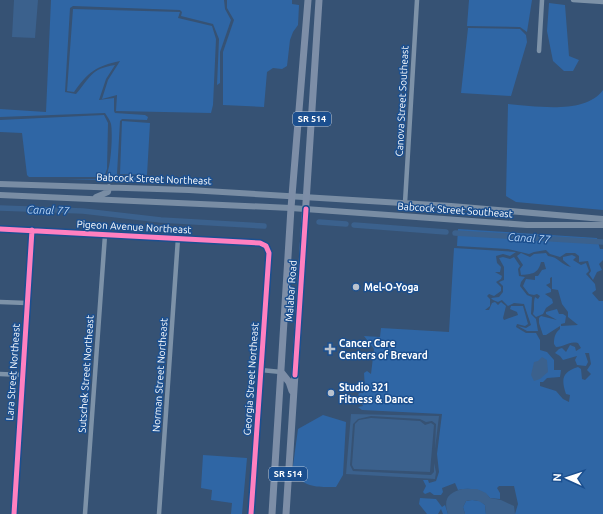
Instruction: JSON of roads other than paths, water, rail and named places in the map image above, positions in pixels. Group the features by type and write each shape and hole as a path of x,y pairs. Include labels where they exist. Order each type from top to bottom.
{"main road":[{"name":"Malabar Road","path":"272,514 291,208 308,0"},
{"path":"315,0 317,3 316,41"},
{"name":"Malabar Road","path":"286,514 319,0"},
{"name":"Babcock Street Northeast","path":"0,184 189,190 307,197"},
{"path":"93,198 108,192 108,187"},
{"path":"0,195 93,198 306,209"},
{"name":"Babcock Street Southeast","path":"307,197 405,203 603,219"},
{"name":"Babcock Street Southeast","path":"306,209 526,225 603,225"},
{"path":"281,372 288,382 293,395"}],"street":[{"name":"Canova Street Southeast","path":"405,203 417,0"},
{"path":"539,50 542,0"},
{"path":"573,0 603,2"},
{"name":"Pigeon Avenue Northeast","path":"0,229 260,243 266,246"},
{"name":"Lara Street Northeast","path":"14,514 32,230"},
{"name":"Sutschek Street Northeast","path":"85,514 105,235"},
{"name":"Norman Street Northeast","path":"159,514 178,238"},
{"name":"Georgia Street Northeast","path":"251,514 269,253 266,246"},
{"path":"0,302 27,304"},
{"path":"261,370 281,372"},
{"path":"0,374 22,375"}],"waterway":[{"name":"Canal 77","path":"0,208 83,211 161,220 264,226"},
{"name":"Canal 77","path":"319,222 346,224"},
{"name":"Canal 77","path":"354,225 446,232"},
{"name":"Canal 77","path":"455,233 603,242"}],"place":[{"name":"Mel-O-Yoga","path":"356,287"},
{"name":"Cancer Care Centers of Brevard","path":"330,349"},
{"name":"Studio 321 Fitness & Dance","path":"331,393"}]}
